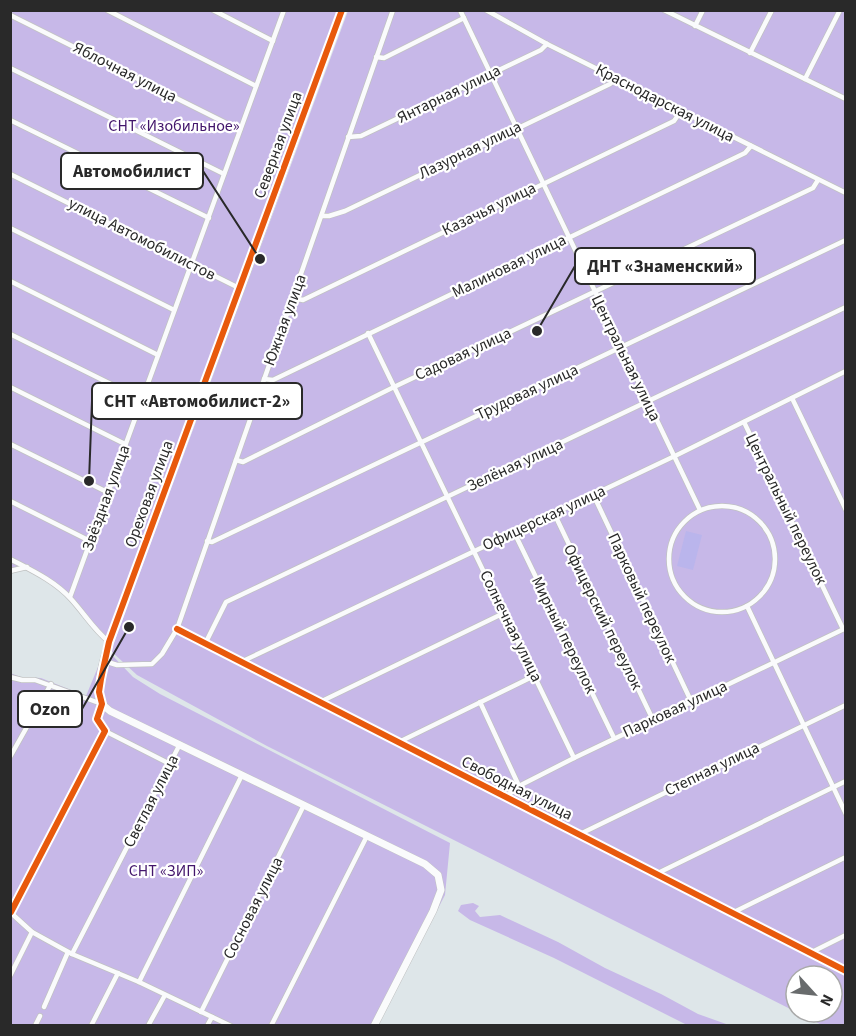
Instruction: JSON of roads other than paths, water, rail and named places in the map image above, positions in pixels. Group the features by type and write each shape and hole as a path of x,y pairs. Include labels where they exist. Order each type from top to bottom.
{"street":[{"path":"107,10 256,86"},
{"path":"213,10 273,41"},
{"name":"Звёздная улица","path":"70,597 284,10"},
{"name":"Северная улица","path":"241,289 342,10"},
{"name":"Южная улица","path":"104,662 117,665 152,664 162,654 177,629 393,10"},
{"name":"Центральная улица","path":"460,10 700,510"},
{"name":"Краснодарская улица","path":"486,10 547,44 846,193"},
{"path":"664,10 846,99"},
{"path":"695,26 703,10"},
{"path":"750,53 772,10"},
{"path":"805,79 840,10"},
{"name":"Яблочная улица","path":"10,15 240,130"},
{"path":"376,57 384,58 464,18"},
{"name":"Янтарная улица","path":"348,137 361,136 541,50 547,44"},
{"path":"10,68 224,174"},
{"name":"Лазурная улица","path":"322,216 345,211 610,84 616,78"},
{"name":"Казачья улица","path":"293,298 303,300 674,120 681,111"},
{"path":"10,120 209,218"},
{"name":"Малиновая улица","path":"264,379 273,380 745,153 751,146"},
{"name":"улица Автомобилистов","path":"10,174 241,289"},
{"name":"Садовая улица","path":"236,460 243,462 394,387 813,188 818,180"},
{"path":"10,228 174,310"},
{"name":"Трудовая улица","path":"207,541 212,542 846,240"},
{"path":"10,281 158,355"},
{"name":"Ореховая улица","path":"102,704 99,692 109,642 241,289"},
{"name":"Зелёная улица","path":"205,644 226,602 846,307"},
{"name":"Солнечная улица","path":"369,333 574,758"},
{"path":"10,334 141,399"},
{"name":"Офицерская улица","path":"241,662 674,456 846,371"},
{"path":"10,387 125,444"},
{"path":"792,398 846,510"},
{"name":"Центральный переулок","path":"744,422 844,628"},
{"path":"10,444 107,492"},
{"name":"Парковый переулок","path":"593,494 691,701"},
{"path":"10,501 90,541"},
{"path":"722,506 738,508 754,516 766,528 773,543 776,560 772,577 764,592 747,606 727,612 711,611 683,596 674,583 669,560 674,537 682,523 700,510 722,506"},
{"name":"Офицерский переулок","path":"554,513 653,720"},
{"name":"Мирный переулок","path":"514,532 614,738"},
{"path":"10,559 45,578 70,597 95,629 109,642"},
{"path":"10,571 27,567"},
{"path":"747,606 846,814"},
{"path":"320,702 504,613"},
{"name":"Парковая улица","path":"507,796 519,786 614,738 844,628"},
{"name":"Свободная улица","path":"177,629 846,971"},
{"path":"399,742 534,676"},
{"path":"10,677 51,684 102,704 110,711 425,864 438,875 441,890 433,911 374,1026"},
{"path":"10,757 51,684"},
{"path":"480,702 519,786"},
{"path":"102,704 97,719 105,731 170,764"},
{"name":"Степная улица","path":"578,835 846,705"},
{"path":"105,731 11,911 32,932 70,953 139,982 231,1026"},
{"name":"Светлая улица","path":"44,1006 180,744"},
{"path":"139,982 242,774"},
{"path":"656,874 846,781"},
{"name":"Сосновая улица","path":"201,1012 304,805"},
{"path":"272,1026 367,836"},
{"path":"732,913 846,858"},
{"path":"10,976 32,932"},
{"path":"810,953 846,935"},
{"path":"91,1026 118,973"},
{"path":"148,1026 165,994"},
{"path":"35,1026 40,1016"},
{"path":"207,1026 212,1017"}],"place":[{"name":"Автомобилист","path":"260,259"},
{"name":"ДНТ «Знаменский»","path":"537,331"},
{"name":"СНТ «Автомобилист-2»","path":"89,481"},
{"name":"Ozon","path":"129,627"}],"park label":[{"name":"СНТ «Изобильное»","path":"174,126"},
{"name":"СНТ «ЗИП»","path":"166,871"}]}
